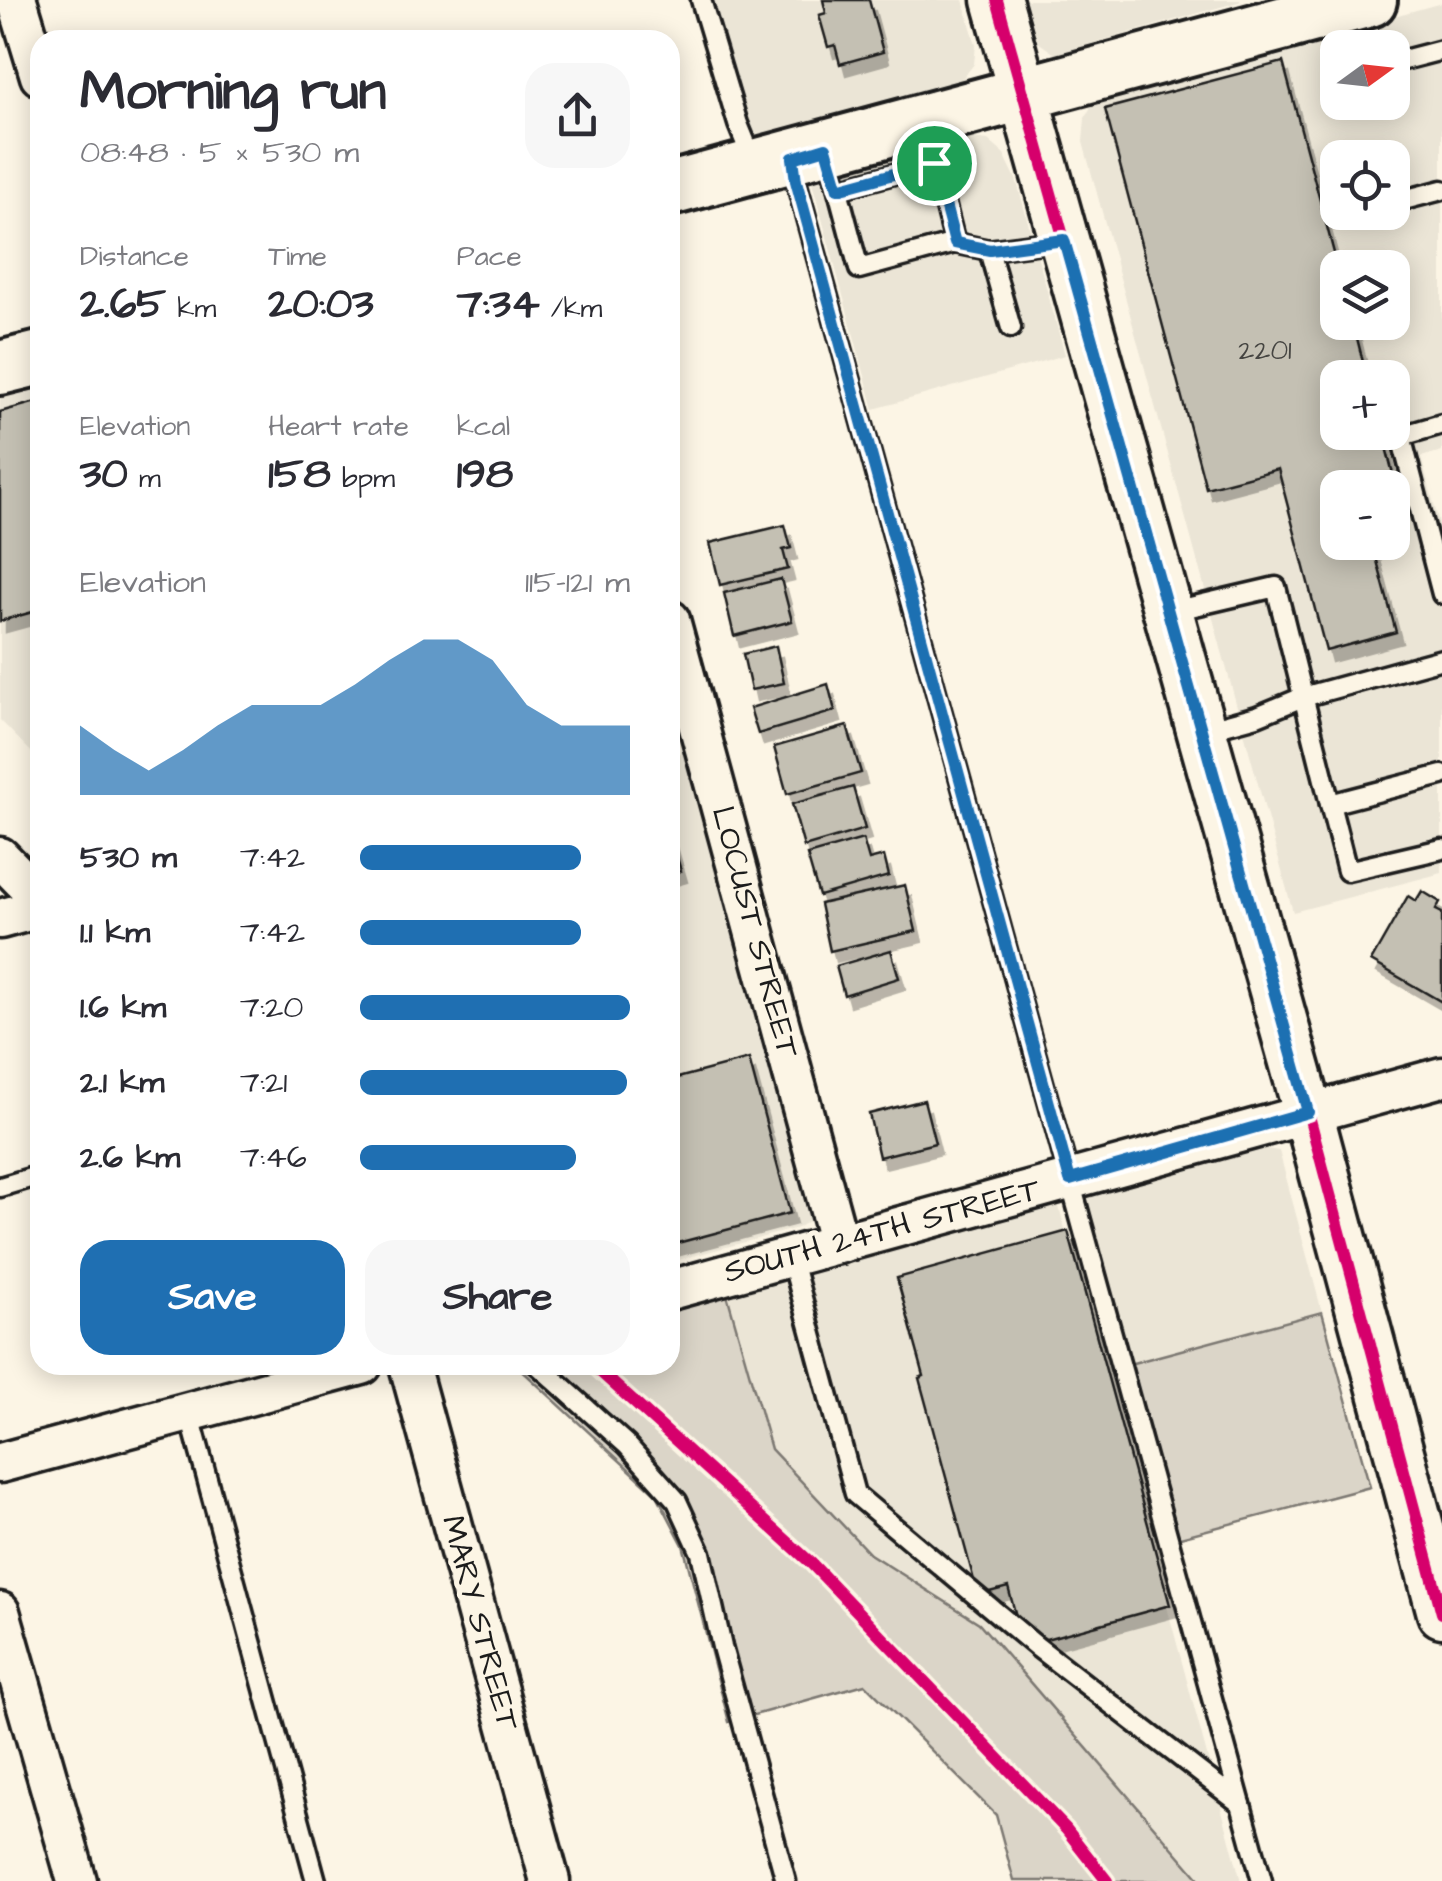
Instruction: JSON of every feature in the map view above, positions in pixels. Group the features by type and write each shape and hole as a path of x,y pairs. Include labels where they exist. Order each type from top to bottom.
{"main road":[{"path":"680,187 803,166 1279,12 1370,0"},
{"path":"0,368 30,360"}],"street":[{"path":"18,0 30,41"},
{"path":"997,0 1308,1112 1442,1613"},
{"name":"LOCUST STREET","path":"680,657 839,1244"},
{"path":"0,857 30,888"},
{"path":"0,919 30,911"},
{"name":"SOUTH 24TH STREET","path":"680,1287 1442,1077"},
{"path":"0,1464 325,1375"},
{"name":"MARY STREET","path":"412,1375 550,1881"},
{"path":"0,1612 77,1881"}],"lane":[{"path":"701,0 738,124 803,166 860,269 955,243 990,250 1064,240"},
{"path":"1410,58 1442,50"},
{"path":"803,166 934,163 955,243"},
{"path":"803,166 796,181 1262,1881"},
{"path":"1410,198 1442,190"},
{"path":"990,250 1012,328"},
{"path":"1442,424 1400,436 1442,594"},
{"path":"1168,612 1276,588 1347,871 1442,849"},
{"path":"1201,731 1257,716 1303,697 1442,659"},
{"path":"1330,804 1442,775"},
{"path":"0,1187 30,1178"},
{"path":"790,1257 855,1494 1036,1646 1241,1804"},
{"path":"549,1375 628,1445 677,1501 702,1553 722,1647 786,1881"},
{"path":"190,1412 316,1881"}],"shaded area":[{"path":"713,0 963,0 976,45 974,64 963,78 942,90 756,139"},
{"path":"1026,0 1245,0 1055,54 1038,42"},
{"path":"1442,3 1442,451 1421,457 1442,533 1442,873 1293,912 1083,142 1085,118 1093,103 1116,92 1320,36 1320,120 1410,120 1410,30 1343,30"},
{"path":"973,138 988,140 1004,154 1016,179 1065,355 874,409 812,182"},
{"path":"30,378 30,751 0,720 0,386"},
{"path":"688,751 810,1220 797,1228 680,1259 680,753"},
{"path":"1261,1148 1279,1151 1322,1312 1122,1366 1076,1199"},
{"path":"1058,1203 1241,1881 1201,1881 979,1623 870,1554 771,1449 726,1291"},
{"path":"726,1291 771,1449 870,1554 979,1623 1201,1881 1014,1881 996,1815 865,1684 729,1722 683,1545 657,1495 527,1375 680,1375 680,1305"},
{"path":"1322,1312 1370,1487 1169,1540 1122,1366"}],"building":[{"path":"823,0 869,0 883,52 840,64 835,45 828,47 819,15 826,13"},
{"path":"1283,62 1320,201 1320,230 1328,230 1333,250 1320,250 1320,340 1358,340 1362,360 1320,360 1320,450 1387,450 1392,470 1320,470 1320,560 1377,560 1396,632 1326,651 1278,469 1206,488 1105,109"},
{"path":"30,404 30,613 0,621 0,412"},
{"path":"785,525 791,548 783,550 788,569 720,585 710,543"},
{"path":"781,579 792,621 734,636 724,593"},
{"path":"776,646 784,683 751,690 743,654"},
{"path":"828,684 835,711 758,734 750,708"},
{"path":"847,726 861,773 787,794 774,747"},
{"path":"853,787 865,829 804,847 792,804"},
{"path":"863,839 869,860 884,856 889,876 819,896 807,855"},
{"path":"905,885 916,931 830,951 820,904"},
{"path":"1422,891 1440,902 1436,910 1442,913 1442,1002 1371,961 1408,896 1416,901"},
{"path":"891,950 899,978 844,995 836,966"},
{"path":"749,1059 790,1213 680,1242 680,1077"},
{"path":"924,1100 935,1143 879,1157 869,1114"},
{"path":"1068,1231 1170,1605 1024,1645 1008,1587 978,1595 919,1378 924,1376 897,1278"}],"cycle path":[{"path":"997,0 1308,1112 1442,1613"},
{"path":"604,1375 811,1563 1066,1829 1107,1881"}],"route":[{"path":"826,148 838,189 934,163 955,243 990,250 1064,240 1308,1112 1070,1180 796,181 793,158 826,148"}]}
